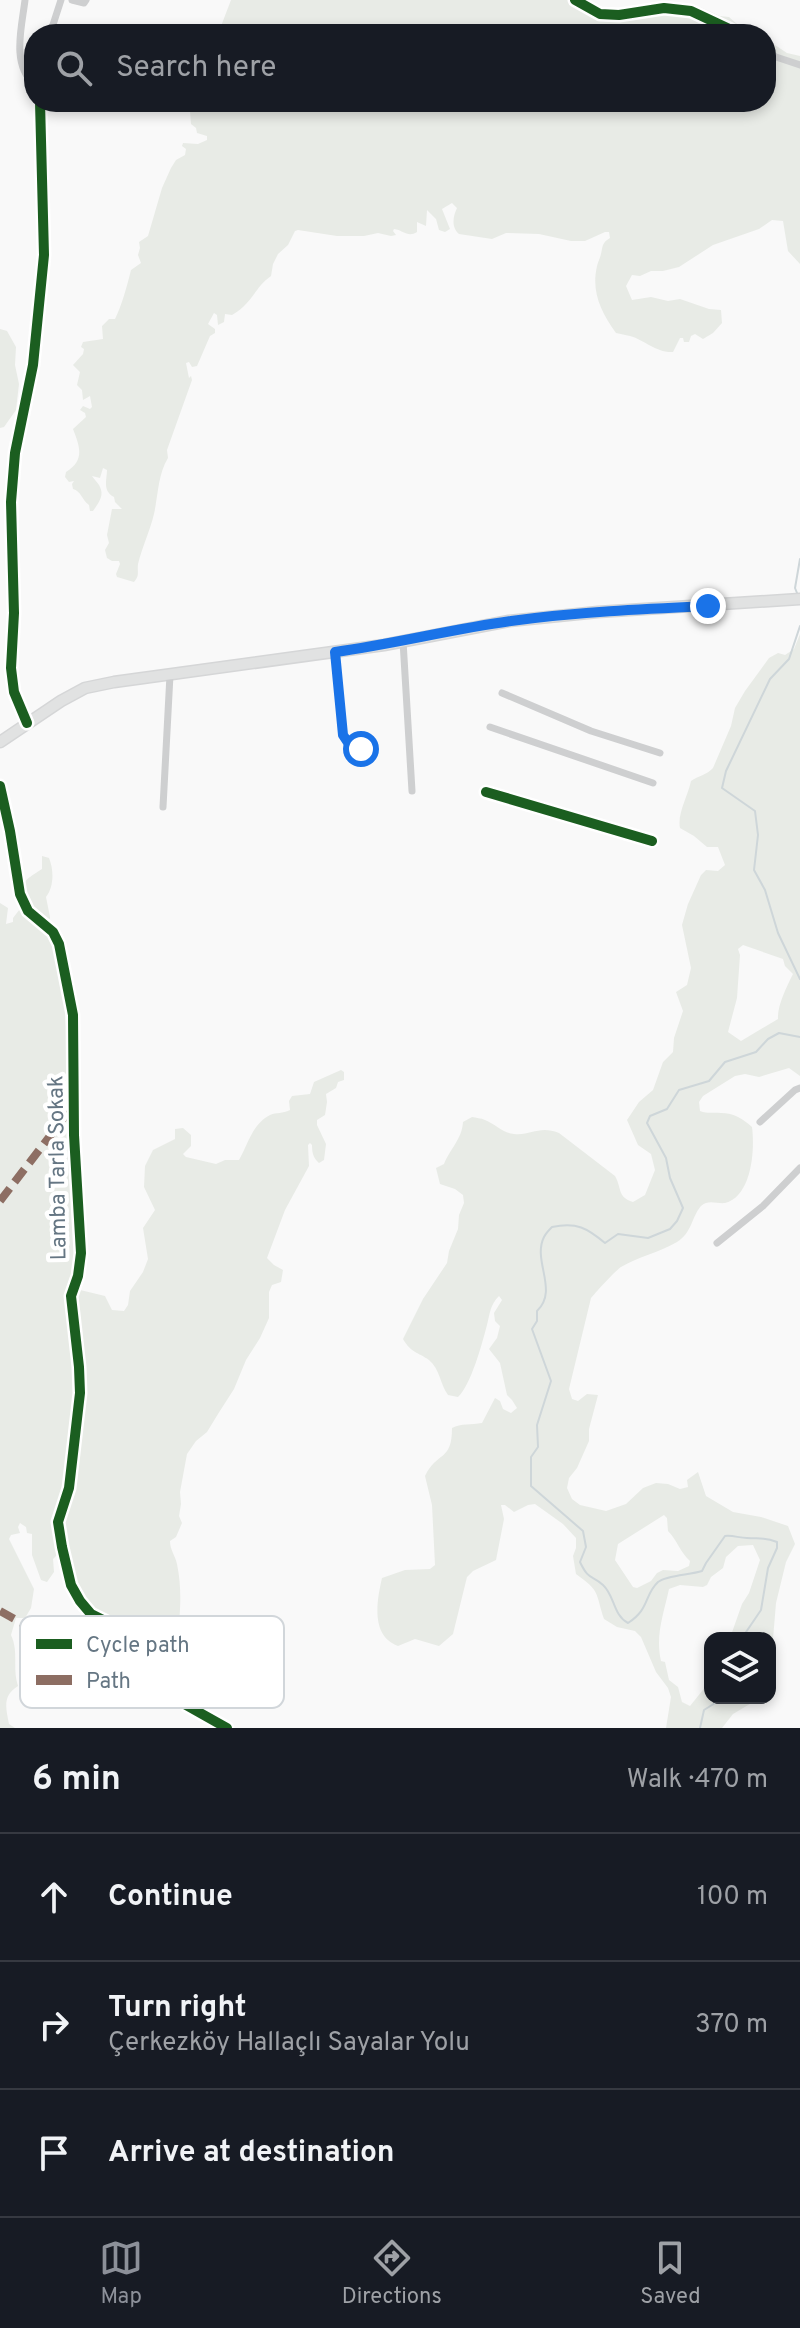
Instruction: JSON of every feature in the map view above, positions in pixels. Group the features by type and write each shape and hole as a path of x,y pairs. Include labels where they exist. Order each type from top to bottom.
{"main road":[{"path":"0,742 85,688 335,652 509,621 800,599"}],"street":[{"path":"24,65 19,48 25,0"},
{"path":"53,24 61,0"},
{"path":"72,0 84,3 86,0"},
{"path":"575,0 600,14 619,15 664,8 691,11 719,24"},
{"path":"776,57 800,65"},
{"path":"27,723 14,692 11,668 14,613 11,502 15,453 33,365 44,255 40,112"},
{"path":"403,641 412,791"},
{"path":"335,652 343,735 361,749"},
{"path":"163,807 170,675"},
{"path":"502,693 591,731 660,753"},
{"path":"490,727 653,783"},
{"name":"Lamba Tarla Sokak","path":"0,786 20,894 28,911 53,932 59,944 73,1015 74,1135 81,1253 71,1296 80,1393 69,1488 58,1522 71,1585 80,1601 95,1616"},
{"path":"486,792 652,841"},
{"path":"760,1122 800,1088"},
{"path":"717,1243 763,1206 800,1168"},
{"name":"Lamba Tarla Sokak","path":"191,1708 227,1728"}],"shaded area":[{"path":"231,0 573,0 598,13 664,4 700,7 729,17 737,24 222,24"},
{"path":"776,46 800,56 800,264 788,251 783,221 772,220 759,229 713,245 679,267 632,275 626,286 632,300 651,297 668,301 680,299 721,310 722,323 713,333 703,339 695,334 689,342 680,338 673,352 667,352 616,333 602,309 596,293 595,275 603,244 610,238 609,232 585,241 539,234 506,233 492,239 459,234 454,221 457,208 452,203 442,209 450,229 445,232 439,230 436,219 427,210 426,226 417,222 417,232 411,234 394,229 396,235 391,236 378,233 337,236 295,231 288,245 278,254 271,276 245,306 232,315 225,314 224,322 218,325 214,313 208,324 215,329 215,333 210,336 197,366 186,363 192,380 167,450 168,458 162,471 154,514 134,582 117,577 119,561 107,558 105,550 109,543 107,535 112,509 122,509 107,488 107,470 103,468 100,478 92,476 101,492 93,511 73,489 74,481 69,482 65,477 78,458 79,447 73,429 86,417 80,410 83,406 92,407 90,396 83,400 82,390 77,385 80,372 73,365 83,354 83,342 103,339 102,326 109,319 115,319 131,270 141,263 139,242 148,236 162,188 176,160 185,155 183,143 198,144 207,140 207,136 197,133 191,124 190,112 776,112"},
{"path":"0,329 7,331 16,347 15,365 19,384 16,410 0,428"},
{"path":"800,634 800,1076 789,1068 759,1077 745,1074 735,1076 703,1096 699,1102 700,1111 730,1114 752,1127 752,1159 746,1182 734,1199 701,1206 682,1238 621,1267 591,1298 569,1389 572,1399 578,1401 587,1394 598,1395 589,1441 569,1478 567,1488 572,1499 580,1505 606,1511 626,1504 643,1488 656,1483 680,1489 688,1487 687,1480 698,1472 706,1496 733,1512 788,1526 795,1544 786,1562 776,1603 774,1632 732,1632 760,1560 753,1545 738,1546 726,1557 723,1568 711,1577 707,1585 680,1585 669,1589 659,1651 669,1680 678,1687 682,1702 690,1706 704,1688 704,1704 750,1704 733,1714 722,1728 666,1728 671,1697 641,1637 635,1631 617,1627 604,1619 593,1589 576,1574 573,1556 576,1538 563,1524 535,1504 514,1512 501,1505 504,1519 496,1560 467,1577 453,1634 439,1646 415,1639 398,1646 383,1634 378,1616 382,1578 405,1570 430,1569 435,1565 432,1505 425,1476 447,1452 452,1428 482,1423 495,1398 503,1409 511,1413 517,1408 507,1395 500,1363 489,1349 497,1338 500,1326 495,1321 494,1313 502,1300 499,1296 491,1309 472,1374 458,1397 448,1395 433,1364 412,1350 403,1339 423,1299 447,1263 458,1229 463,1195 440,1184 436,1168 444,1164 458,1139 463,1122 472,1117 480,1118 514,1134 540,1130 559,1133 615,1176 624,1198 633,1202 645,1195 655,1170 651,1154 638,1145 627,1120 639,1102 653,1090 663,1062 673,1052 683,1011 676,992 687,985 691,968 682,925 688,904 701,875 706,870 718,871 725,865 718,847 707,847 680,828 681,811 691,781 713,768 731,726 735,708 745,691 769,658 778,653 785,655 794,649","holes":["743,945 783,959 793,974 781,1002 778,1019 741,1041 728,1032 737,998 738,949","664,1515 668,1531 690,1561 689,1566 678,1571 663,1570 651,1581 633,1587 615,1560 618,1544"]},
{"path":"42,856 49,858 52,883 46,897 49,930 64,996 68,1057 67,1118 76,1248 72,1276 68,1282 72,1288 105,1296 112,1310 124,1311 128,1305 130,1291 148,1259 143,1228 155,1210 144,1187 145,1166 153,1150 175,1139 175,1129 183,1128 191,1135 191,1146 183,1154 186,1157 216,1164 239,1160 259,1124 270,1115 290,1110 292,1096 310,1094 314,1082 341,1070 344,1080 326,1094 325,1115 317,1120 326,1144 324,1160 317,1161 310,1143 309,1166 285,1210 267,1258 283,1270 281,1282 272,1285 269,1292 269,1318 234,1389 207,1432 187,1454 180,1492 179,1516 182,1523 176,1537 170,1541 179,1578 179,1616 98,1616 92,1613 77,1595 61,1547 53,1559 54,1572 47,1582 41,1580 32,1555 32,1534 27,1533 26,1527 20,1523 20,1533 11,1535 9,1539 34,1589 31,1608 26,1616 16,1618 11,1635 18,1686 9,1694 6,1708 9,1724 15,1728 0,1728 0,903 8,908 6,924 13,922 23,905 24,883 42,869"}],"waterway":[{"path":"797,593 795,588 800,559"},
{"path":"800,626 789,659 770,679 726,771 722,788 755,811 758,835 754,870 800,979"},
{"path":"746,1632 761,1610 768,1568 777,1542 725,1536 702,1571 658,1582 640,1613 628,1623 619,1615 607,1589 586,1572 580,1562 586,1547 583,1531 531,1486 531,1457 538,1447 537,1425 551,1381 532,1329 546,1294 541,1246 552,1227 568,1225 581,1228 605,1243 618,1234 648,1238 670,1229 677,1221 683,1208 670,1178 666,1158 647,1123 650,1116 667,1109 679,1090 709,1081 725,1062 756,1052 779,1033 800,1037"},
{"path":"700,1728 704,1710 714,1704"}],"marked path":[{"path":"0,1201 73,1106"},
{"path":"0,1611 20,1622"}],"cycle path":[{"path":"575,0 600,14 619,15 664,8 691,11 719,24"},
{"path":"27,723 14,692 11,668 14,613 11,502 15,453 33,365 44,255 40,112"},
{"path":"0,786 20,894 28,911 53,932 59,944 73,1015 74,1135 81,1253 71,1296 80,1393 69,1488 58,1522 71,1585 80,1601 95,1616"},
{"path":"486,792 652,841"},
{"path":"191,1708 227,1728"}],"route":[{"path":"361,749 355,748 343,735 335,652 509,621 708,606"}]}
